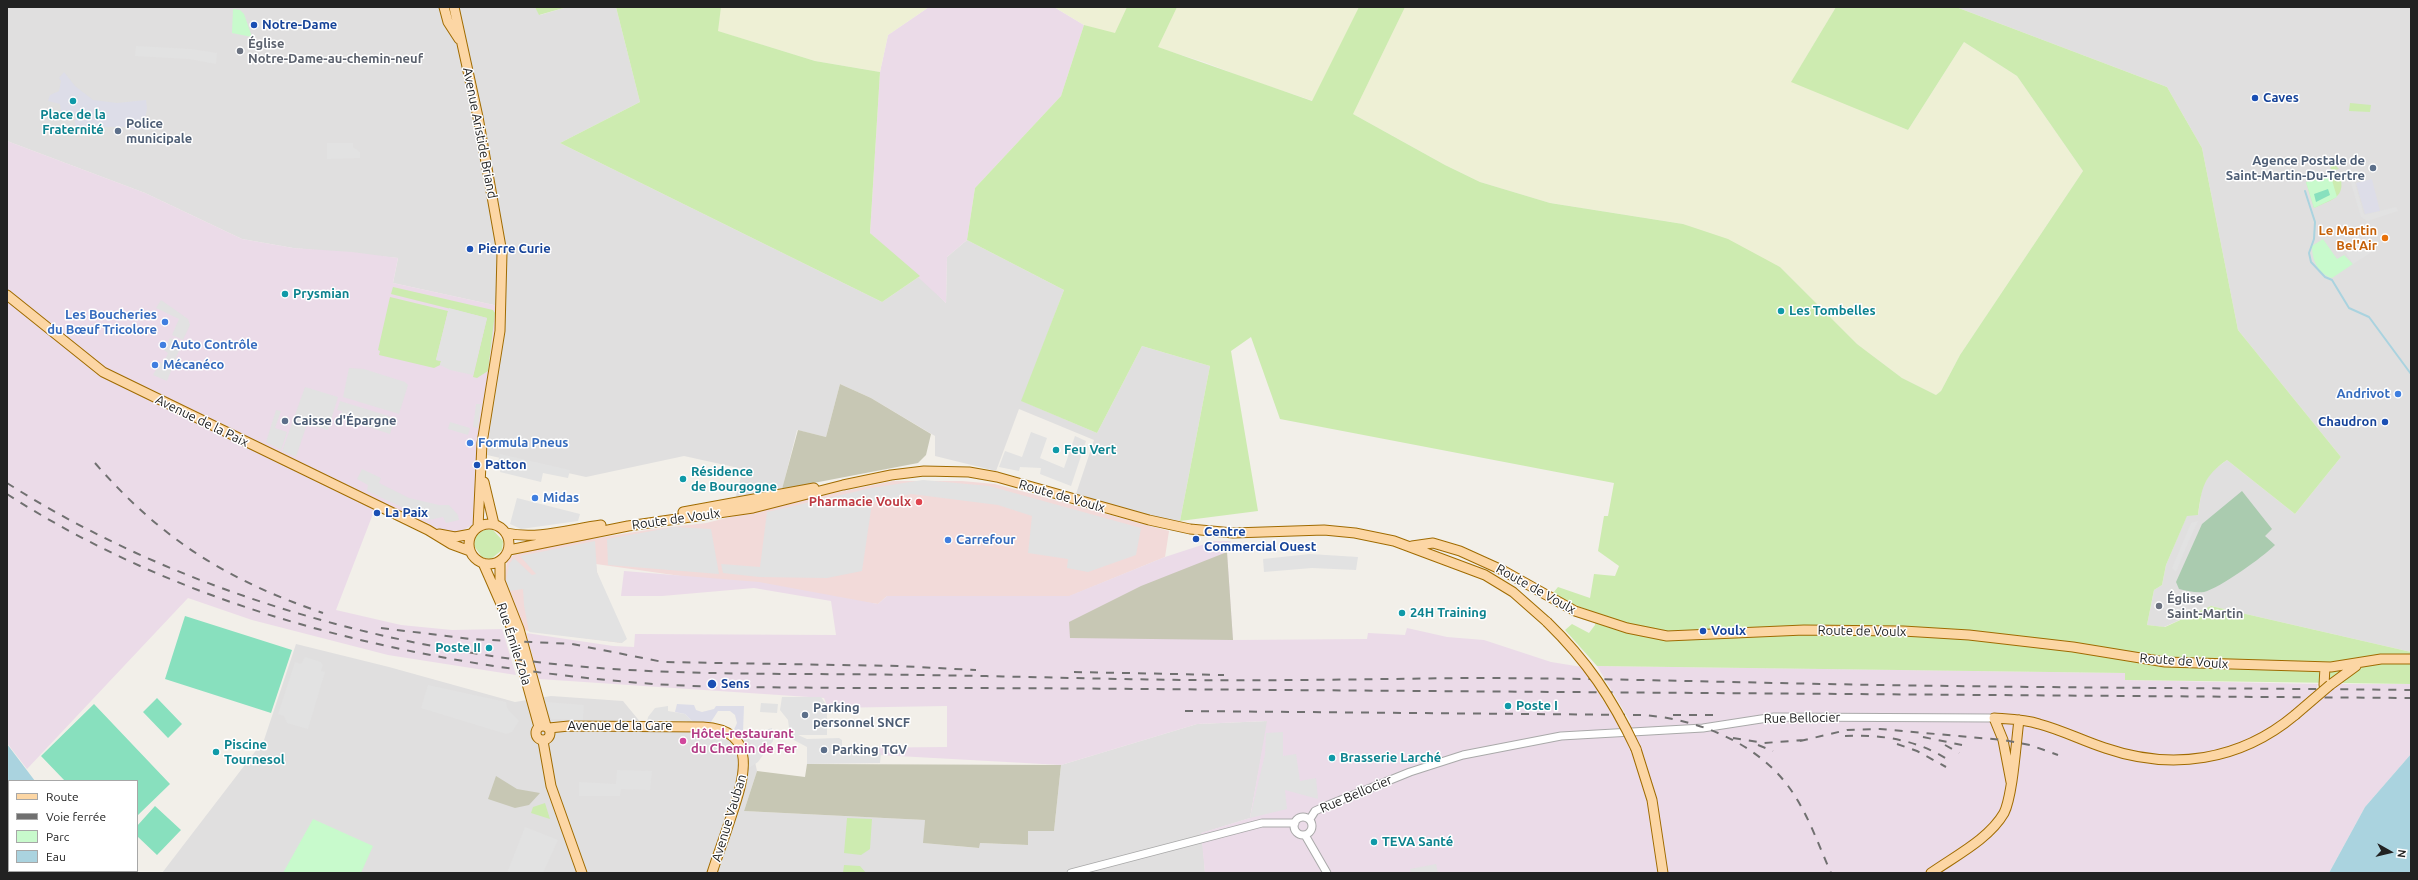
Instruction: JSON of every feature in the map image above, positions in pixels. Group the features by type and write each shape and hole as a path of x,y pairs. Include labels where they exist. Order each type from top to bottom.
{"main road":[{"path":"444,7 448,22 462,46"},
{"name":"Avenue Aristide Briand","path":"455,10 478,117 502,253 500,331 482,443 481,473"},
{"name":"Avenue de la Paix","path":"7,295 103,372 428,530"},
{"name":"Route de Voulx","path":"506,533 518,536 538,535 615,524 805,489 843,485 924,471 969,472 997,477 1149,520 1190,529 1233,533 1324,530 1355,533 1411,546 1434,543 1460,551 1502,570 1575,611 1627,628 1662,635 1686,637 1804,630 1939,633 2073,647 2165,662 2328,667 2357,664 2380,659 2411,659"},
{"path":"481,473 494,524 506,533 510,543 509,550 500,562 490,564 483,563 474,558 470,551 469,541 471,534 478,527 494,524"},
{"path":"478,527 481,473"},
{"name":"Route de Voulx","path":"509,550 628,526 754,508 843,485"},
{"path":"428,530 451,537 471,534"},
{"path":"428,530 451,544 470,551"},
{"path":"1411,546 1485,575 1513,592 1547,622 1592,670 1614,704 1636,749 1652,800 1662,873"},
{"name":"Rue Émile Zola","path":"500,562 500,581 519,629 545,727"},
{"name":"Rue Émile Zola","path":"483,563 504,608 527,683 545,727"},
{"name":"Rue Bellocier","path":"1994,718 2038,723 2121,753 2158,761 2196,759 2243,748 2279,728 2325,688 2357,664"},
{"path":"2325,688 2328,667"},
{"path":"1994,718 2003,740 2011,782"},
{"path":"1931,873 1992,828 2007,805 2020,720"},
{"path":"545,727 536,736 543,741 551,786 582,873"},
{"name":"Avenue de la Gare","path":"545,727 710,727 721,729 736,740"},
{"name":"Avenue Vauban","path":"712,873 743,777 742,751 736,740"}],"street":[{"name":"Rue Bellocier","path":"1310,819 1315,811 1326,806 1438,762 1463,754 1541,739 1703,728 1774,717 1994,718"},
{"path":"1295,824 1301,817 1310,819 1312,828 1305,834"},
{"path":"1071,873 1262,823 1295,824"},
{"path":"1295,824 1297,832 1305,834 1327,873"}],"shaded area":[{"path":"7,7 535,7 540,15 567,7 616,7 640,102 560,143 882,302 920,276 946,303 947,257 967,240 1064,290 1022,401 1097,433 1142,346 1210,366 1180,521 1119,511 1075,497 1094,440 1019,409 996,471 935,456 935,436 871,398 840,384 826,437 797,430 782,490 735,500 743,469 684,456 586,477 487,455 503,307 393,283 398,258 293,248 242,239 145,193 7,141"},
{"path":"721,7 929,7 888,35 880,72 815,61 717,31"},
{"path":"929,7 1054,7 1084,25 1061,96 975,188 967,240 947,257 946,303 870,233 880,72 888,35"},
{"path":"1054,7 1836,7 1792,81 1908,130 1964,42 2017,76 2083,171 1960,355 1941,391 1936,395 1902,378 1857,344 1780,267 1683,224 1550,203 1480,182 1445,165 1353,114 1250,80 1204,62 1084,25"},
{"path":"1956,7 2411,7 2411,652 2211,606 2164,627 2147,625 2154,590 2162,585 2166,565 2187,515 2198,515 2202,488 2211,472 2227,460 2295,514 2341,457 2238,330 2202,148 2167,87"},
{"path":"136,46 191,49 217,53 216,64 189,59 135,56"},
{"name":"Place de la Fraternité","path":"64,72 75,86 93,100 117,103 146,100 147,108 144,127 139,130 129,130 128,127 75,127 75,114 61,113 60,104 48,101 50,95 59,91 61,81 59,78"},
{"path":"7,141 145,193 242,239 293,248 352,252 398,258 393,283 503,307 487,455 476,523 454,535 376,506 336,610 401,625 452,630 502,629 516,675 388,655 252,620 188,598 27,769 7,743"},
{"path":"327,143 353,143 353,147 360,152 360,158 327,159"},
{"path":"2352,172 2364,215 2396,207 2398,211 2367,221 2361,217 2348,173"},
{"path":"2372,179 2380,211 2365,214 2356,183"},
{"path":"2367,237 2375,250 2353,264 2345,252"},
{"path":"161,300 188,319 190,325 183,340 172,335 179,319 156,308"},
{"path":"449,308 487,318 473,375 450,370 440,365 441,361 436,360"},
{"path":"170,338 182,343 167,381 153,375 160,362 163,364 168,353 164,350"},
{"path":"349,368 364,369 405,382 408,385 399,414 343,397"},
{"path":"840,384 871,398 931,434 926,455 918,463 782,489 798,430 826,437"},
{"path":"305,387 338,397 328,430 307,424 296,457 282,451"},
{"path":"340,401 395,418 390,434 340,418 342,411 337,410"},
{"path":"476,404 481,404 478,428 473,427"},
{"path":"276,410 281,411 275,428 287,432 281,450 266,442"},
{"path":"450,422 470,428 468,435 448,429"},
{"path":"1031,432 1047,438 1040,458 1064,468 1075,436 1086,441 1071,486 1040,474 1041,468 1020,467 1019,471 999,467 1005,451 1022,457"},
{"path":"500,454 570,470 568,478 543,473 541,482 500,472 503,463 498,462"},
{"path":"362,469 381,478 379,483 409,498 439,505 449,505 458,515 459,520 446,523 443,517 429,520 367,491 368,485 357,479"},
{"path":"923,480 989,486 1141,528 1136,555 1088,572 1067,568 1068,559 1028,553 1032,516 998,505 911,494 872,503 862,571 827,578 759,577 723,573 721,564 760,567 767,512 871,488"},
{"path":"893,481 962,481 995,484 1169,531 1165,557 1070,596 887,596 878,604 596,564 597,572 622,643 522,630 505,582 507,560 516,553 527,549 654,529 706,523 805,499"},
{"path":"517,498 580,514 578,521 521,529 510,524"},
{"path":"2198,521 2176,572 2172,568 2191,523"},
{"path":"674,527 711,529 719,574 608,565 607,539"},
{"path":"595,541 597,572 627,639 622,643 529,632 524,605 523,589 510,591 506,581 509,564 514,558 532,575 536,574 520,556"},
{"path":"1214,541 1231,541 1227,552 1233,640 1367,639 1368,633 1405,635 1407,628 1447,637 1484,640 1551,662 1582,667 1617,722 1631,723 1597,666 2125,673 2125,680 2318,684 2316,690 2293,711 2312,707 2337,684 2411,684 2411,754 2365,807 2329,873 1205,873 1201,833 1250,818 1267,721 1197,724 1061,765 843,753 842,748 947,747 947,706 828,708 824,698 539,679 526,633 613,646 634,647 635,634 836,635 831,601 754,588 662,596 621,596 624,571 759,582 878,604 887,596 1069,596 1165,557"},
{"path":"1227,552 1233,640 1070,638 1069,622 1141,586"},
{"path":"1310,554 1358,557 1356,570 1312,568 1264,572 1263,559"},
{"path":"2168,594 2183,596 2188,611 2175,613 2167,609"},
{"path":"296,644 389,667 515,702 551,696 623,701 646,729 749,734 757,771 744,811 925,820 924,843 978,848 979,843 1027,845 1028,831 1054,831 1061,765 1197,724 1268,721 1250,818 1202,833 1205,873 162,873 264,740"},
{"path":"305,657 321,662 323,665 321,671 325,672 308,729 287,723 284,716 278,714 295,662 301,664"},
{"path":"428,685 506,702 507,708 519,721 512,732 506,734 421,708"},
{"path":"782,697 821,697 827,706 827,735 798,735 807,739 839,738 842,740 842,753 881,753 880,763 807,764 807,747 792,739 793,735 790,735 788,720 780,710"},
{"path":"546,702 584,705 583,720 551,719"},
{"path":"761,703 778,704 777,713 760,712"},
{"path":"677,704 694,705 696,710 702,712 714,709 716,706 744,706 743,732 736,737 732,734 737,723 735,715 730,711 718,711 709,725 694,723 685,714 675,712"},
{"path":"668,706 668,711 685,714 694,723 691,725 687,721 658,720 657,723 647,723 648,717 655,708"},
{"path":"772,728 773,741 758,762 749,768 749,756 752,745 747,739 741,738 750,729 759,732"},
{"path":"1283,732 1283,756 1296,754 1300,781 1316,778 1318,799 1285,790 1287,809 1250,818 1265,754 1266,733"},
{"path":"807,764 1061,765 1054,831 1028,831 1028,845 980,843 979,848 923,843 925,820 744,811 757,771 805,777"},
{"path":"617,770 652,771 650,790 621,789 620,796 579,796 579,782 616,784"},
{"path":"496,776 517,789 540,793 529,805 515,808 488,799"},
{"path":"525,827 558,840 543,873 507,873"},
{"path":"1436,864 1438,873 1411,873 1410,869"}],"green space":[{"path":"535,7 567,7 539,15"},
{"path":"616,7 721,7 718,31 815,61 880,72 870,233 920,276 882,302 560,143 640,102"},
{"path":"1127,7 1177,7 1158,47 1312,101 1359,7 1405,7 1353,114 1445,165 1480,182 1550,203 1683,224 1728,239 1780,267 1857,344 1902,378 1936,395 1941,391 1960,355 2083,171 2017,76 1964,42 1908,130 1791,82 1836,7 1956,7 2167,87 2202,148 2238,330 2341,457 2295,514 2227,460 2219,466 2208,477 2205,483 2198,515 2187,516 2166,565 2162,585 2154,590 2147,625 2165,627 2211,606 2411,652 2411,684 2125,680 2125,673 1597,666 1565,630 1572,624 1589,633 1595,625 1596,613 1575,605 1553,593 1558,587 1590,598 1594,574 1615,576 1619,566 1598,551 1604,516 1608,516 1614,483 1280,419 1251,337 1231,351 1258,511 1180,521 1210,366 1142,346 1097,433 1021,401 1064,290 967,240 975,188 1061,96 1084,25 1115,33"},
{"path":"233,9 240,10 244,14 252,37 232,33"},
{"path":"2350,103 2371,105 2370,112 2349,111"},
{"path":"2330,164 2334,164 2339,169 2334,170 2335,176 2340,175 2341,189 2332,200 2314,208 2306,182 2332,176"},
{"path":"2331,177 2337,197 2314,208 2306,182"},
{"path":"2328,189 2330,195 2316,202 2314,194"},
{"path":"2323,239 2337,259 2344,255 2353,264 2332,278 2320,270 2313,256 2312,246"},
{"path":"393,287 493,310 495,313 488,371 477,378 473,377 487,318 391,294"},
{"path":"390,297 448,311 436,360 441,361 440,365 434,368 379,355 380,351 378,350"},
{"path":"2242,491 2272,529 2265,536 2275,545 2241,572 2220,585 2204,592 2192,592 2179,589 2176,582 2202,524"},
{"path":"484,530 493,530 503,541 502,550 491,559 482,557 474,546 476,536"},
{"path":"185,616 292,650 271,713 165,679"},
{"path":"157,698 182,724 168,738 143,712"},
{"path":"94,704 170,784 138,815 138,780 64,780 41,756"},
{"path":"545,803 550,819 531,813 533,807"},
{"path":"155,806 181,830 157,855 138,837 138,825"},
{"path":"847,818 872,819 870,849 861,855 844,853"},
{"path":"313,819 373,846 361,873 283,873"},
{"path":"844,865 860,866 866,873 843,873"}],"water":[{"path":"7,744 34,780 8,780 8,872 109,873 7,873"},
{"path":"2411,754 2411,873 2329,873 2365,807"}],"waterway":[{"path":"2305,191 2315,222 2314,239 2309,253 2311,262 2325,277 2332,280 2349,308 2369,317 2411,374"}],"railway":[{"path":"95,463 145,514 171,536 198,554 226,571 256,586 323,613"},
{"path":"7,483 73,522 141,555 212,585 285,610 360,630 435,646 510,659 586,667 709,673 950,675 1186,680 1520,678 1950,686 2411,690"},
{"path":"7,494 81,537 157,574 237,604 318,629 401,649 485,665 569,676 654,684 724,687 842,688 1066,688 2411,698"},
{"path":"381,628 471,639 572,644 663,662 898,666 976,670"},
{"path":"1074,672 1224,675"},
{"path":"1185,711 1643,715 1664,717 1686,722 1727,737 1764,761 1780,776 1793,793 1804,812 1831,873"},
{"path":"1673,715 1713,715"},
{"path":"1800,741 1847,730 1880,729 2003,740 2030,745 2058,755"},
{"path":"1845,736 1886,737 1913,743 1950,761"},
{"path":"1923,737 1962,745"},
{"path":"1733,738 1764,743 1805,740"},
{"path":"1897,744 1917,751 1946,767"},
{"path":"1758,745 1773,751"},
{"path":"1945,745 1959,753"}],"place":[{"name":"Notre-Dame","path":"254,25"},
{"name":"Église Notre-Dame-au-chemin-neuf","path":"240,51"},
{"name":"Caves","path":"2255,98"},
{"name":"Place de la Fraternité","path":"73,101"},
{"name":"Police municipale","path":"118,131"},
{"name":"Agence Postale de Saint-Martin-Du-Tertre","path":"2373,168"},
{"name":"Le Martin Bel'Air","path":"2385,238"},
{"name":"Pierre Curie","path":"470,249"},
{"name":"Prysmian","path":"285,294"},
{"name":"Les Tombelles","path":"1781,311"},
{"name":"Les Boucheries du Bœuf Tricolore","path":"165,322"},
{"name":"Auto Contrôle","path":"163,345"},
{"name":"Mécanéco","path":"155,365"},
{"name":"Andrivot","path":"2398,394"},
{"name":"Caisse d'Épargne","path":"285,421"},
{"name":"Chaudron","path":"2385,422"},
{"name":"Formula Pneus","path":"470,443"},
{"name":"Feu Vert","path":"1056,450"},
{"name":"Patton","path":"477,465"},
{"name":"Résidence de Bourgogne","path":"683,479"},
{"name":"Midas","path":"535,498"},
{"name":"Pharmacie Voulx","path":"919,502"},
{"name":"La Paix","path":"377,513"},
{"name":"Centre Commercial Ouest","path":"1196,539"},
{"name":"Carrefour","path":"948,540"},
{"name":"Église Saint-Martin","path":"2159,606"},
{"name":"24H Training","path":"1402,613"},
{"name":"Voulx","path":"1703,631"},
{"name":"Poste II","path":"489,648"},
{"name":"Sens","path":"712,684"},
{"name":"Poste I","path":"1508,706"},
{"name":"Parking personnel SNCF","path":"805,715"},
{"name":"Hôtel-restaurant du Chemin de Fer","path":"683,741"},
{"name":"Parking TGV","path":"824,750"},
{"name":"Piscine Tournesol","path":"216,752"},
{"name":"Brasserie Larché","path":"1332,758"},
{"name":"TEVA Santé","path":"1374,842"}]}
